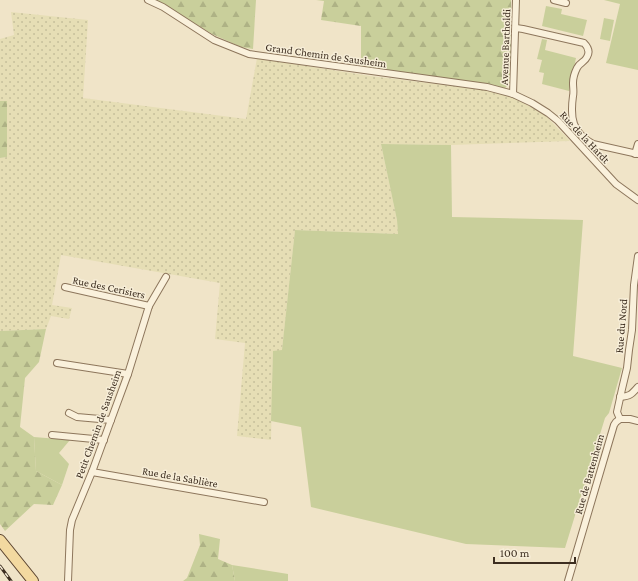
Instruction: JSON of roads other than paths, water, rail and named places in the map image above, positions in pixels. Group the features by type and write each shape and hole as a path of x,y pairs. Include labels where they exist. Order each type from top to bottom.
{"main road":[{"path":"0,540 33,581"}],"street":[{"name":"Grand Chemin de Sausheim","path":"148,0 163,7 214,40 249,54 487,87 513,94"},
{"name":"Avenue Bartholdi","path":"513,94 516,0"},
{"path":"554,0 566,3"},
{"path":"516,28 523,28 584,43 589,50 587,57 577,67 573,83 573,118 578,132 582,137 596,145 637,154 638,144"},
{"name":"Rue de la Hardt","path":"513,94 532,103 554,117 612,180 638,200"},
{"name":"Rue du Nord","path":"620,397 630,350 634,285 638,256"},
{"name":"Petit Chemin de Sausheim","path":"68,581 70,530 72,520 92,472 128,374 149,306 166,278"},
{"name":"Rue des Cerisiers","path":"65,287 149,306"},
{"path":"57,363 128,374"},
{"path":"638,387 635,395 620,397 617,412 620,419 638,421"},
{"path":"69,413 77,417 111,420"},
{"name":"Rue de Battenheim","path":"568,581 614,425 620,419"},
{"path":"52,435 104,440"},
{"name":"Rue de la Sablière","path":"92,472 264,502"}],"railway":[{"path":"0,566 11,581"}]}
